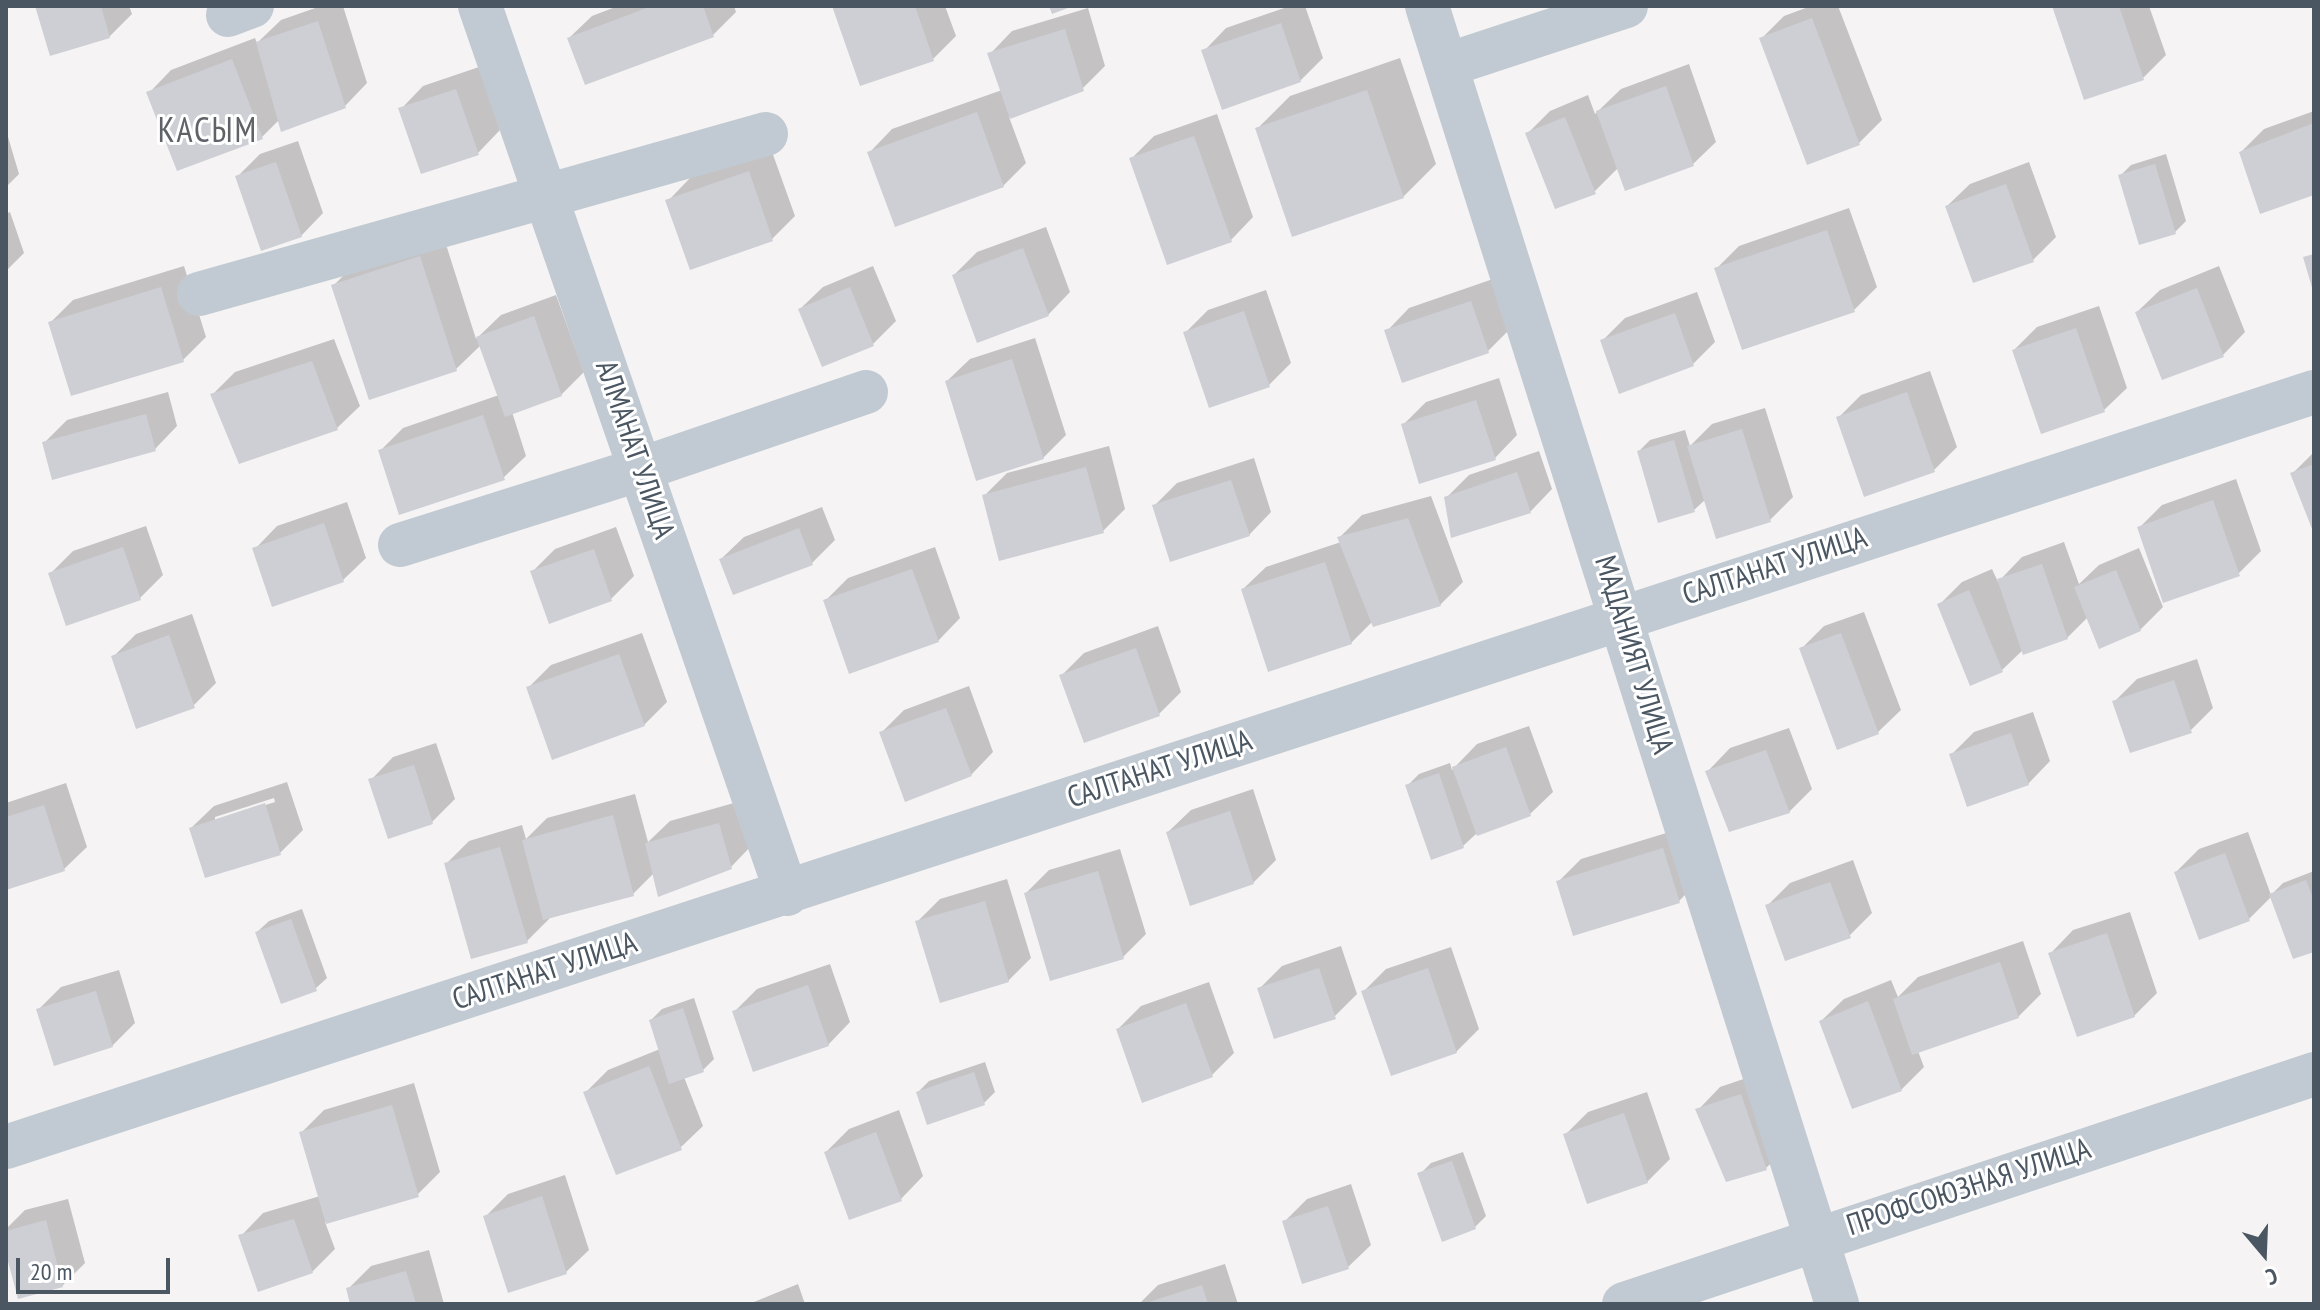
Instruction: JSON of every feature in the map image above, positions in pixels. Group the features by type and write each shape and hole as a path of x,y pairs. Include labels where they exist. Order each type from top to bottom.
{"street":[{"name":"АЛМАНАТ УЛИЦА","path":"480,6 787,894"},
{"name":"МАДАНИЯТ УЛИЦА","path":"1427,6 1837,1304"},
{"path":"1447,65 1626,6"},
{"path":"199,294 766,134"},
{"path":"400,545 641,469 866,392"},
{"name":"САЛТАНАТ УЛИЦА","path":"6,1147 2314,392"},
{"name":"ПРОФСОЮЗНАЯ УЛИЦА","path":"1624,1304 2314,1074"}],"building":[{"path":"35,6 101,6 110,38 50,56"},
{"path":"652,6 703,6 714,37 585,85 567,38"},
{"path":"832,6 915,6 934,61 860,86"},
{"path":"1049,6 1073,6 1052,14"},
{"path":"2052,6 2119,6 2144,80 2084,100"},
{"path":"1812,18 1860,145 1807,165 1759,38"},
{"path":"318,21 346,108 281,132 256,42"},
{"path":"1281,23 1301,82 1222,110 1201,50"},
{"path":"1065,29 1084,91 1010,119 987,53"},
{"path":"232,59 263,139 177,171 146,92"},
{"path":"1666,86 1694,166 1625,191 1596,111"},
{"path":"456,89 479,155 421,174 398,108"},
{"path":"1367,90 1404,198 1292,237 1255,128"},
{"path":"977,112 1004,187 895,227 867,152"},
{"path":"1565,117 1596,194 1555,209 1525,133"},
{"path":"2314,123 2314,195 2260,214 2239,152"},
{"path":"1194,136 1232,242 1167,265 1129,158"},
{"path":"276,162 302,237 261,251 235,176"},
{"path":"2155,164 2176,234 2139,245 2118,175"},
{"path":"749,171 773,241 690,270 665,200"},
{"path":"2006,184 2034,262 1973,283 1945,206"},
{"path":"1827,230 1855,312 1742,350 1714,268"},
{"path":"1023,248 1049,316 977,343 952,275"},
{"path":"2314,254 2314,291 2313,291 2303,257"},
{"path":"420,256 457,371 369,400 331,285"},
{"path":"161,287 184,362 71,396 48,322"},
{"path":"850,287 874,346 822,367 798,309"},
{"path":"2197,288 2224,357 2162,380 2135,312"},
{"path":"1471,301 1489,353 1402,383 1384,330"},
{"path":"1244,311 1270,387 1209,408 1183,332"},
{"path":"1675,313 1694,366 1619,394 1600,340"},
{"path":"534,316 562,396 505,417 476,337"},
{"path":"2076,328 2105,412 2041,434 2012,350"},
{"path":"1012,359 1044,459 976,481 945,381"},
{"path":"312,361 338,430 239,464 210,394"},
{"path":"1907,392 1935,472 1864,497 1836,417"},
{"path":"1476,400 1496,460 1419,484 1401,424"},
{"path":"146,414 156,451 52,480 42,442"},
{"path":"483,415 505,480 399,515 378,450"},
{"path":"1742,429 1771,522 1716,539 1687,446"},
{"path":"1674,440 1695,512 1658,523 1637,451"},
{"path":"2314,464 2314,534 2290,473"},
{"path":"1086,467 1104,533 999,561 982,495"},
{"path":"1517,472 1531,513 1451,538 1444,497"},
{"path":"1231,480 1250,536 1170,562 1152,505"},
{"path":"2213,500 2240,576 2163,603 2137,527"},
{"path":"1408,518 1441,606 1373,627 1337,537"},
{"path":"324,523 344,582 272,607 252,548"},
{"path":"799,528 813,565 733,595 719,559"},
{"path":"123,547 141,600 66,626 48,573"},
{"path":"594,549 612,601 549,624 530,571"},
{"path":"1325,562 1352,644 1268,672 1241,589"},
{"path":"2042,564 2068,639 2023,655 1997,579"},
{"path":"912,569 939,642 849,674 823,600"},
{"path":"2116,570 2141,631 2099,649 2074,587"},
{"path":"1969,590 2003,672 1970,686 1937,604"},
{"path":"1841,633 1879,734 1837,750 1799,648"},
{"path":"169,635 195,708 136,729 111,656"},
{"path":"1136,648 1160,716 1084,743 1059,675"},
{"path":"619,654 645,726 552,760 526,687"},
{"path":"2174,680 2192,733 2130,753 2112,701"},
{"path":"946,708 972,776 905,802 879,732"},
{"path":"2011,733 2029,785 1967,807 1949,754"},
{"path":"1506,747 1531,816 1477,836 1452,767"},
{"path":"1766,750 1790,813 1729,832 1705,771"},
{"path":"414,765 433,824 388,839 368,779"},
{"path":"1439,773 1464,848 1431,860 1405,785"},
{"path":"265,803 281,855 205,878 189,828"},
{"path":"44,805 65,871 6,890 6,817"},
{"path":"1230,811 1254,884 1190,906 1166,832"},
{"path":"613,815 634,896 543,920 522,840"},
{"path":"719,823 732,869 658,897 645,843"},
{"path":"500,847 528,943 471,959 444,863"},
{"path":"1663,848 1680,903 1573,936 1556,881"},
{"path":"2225,853 2250,921 2199,940 2174,872"},
{"path":"1098,871 1124,959 1050,981 1024,893"},
{"path":"2306,880 2314,901 2314,952 2293,959 2269,894"},
{"path":"1830,882 1851,938 1785,961 1765,905"},
{"path":"985,901 1009,982 940,1003 915,921"},
{"path":"291,919 317,991 281,1004 255,932"},
{"path":"2107,933 2135,1017 2077,1037 2048,953"},
{"path":"2000,962 2019,1018 1912,1055 1893,999"},
{"path":"1319,968 1336,1019 1274,1039 1257,988"},
{"path":"1428,968 1457,1053 1391,1076 1361,991"},
{"path":"808,985 829,1046 753,1072 732,1011"},
{"path":"96,991 113,1047 54,1066 36,1009"},
{"path":"1868,1001 1902,1091 1852,1109 1819,1021"},
{"path":"1186,1003 1213,1077 1142,1103 1116,1029"},
{"path":"683,1008 704,1072 669,1084 649,1020"},
{"path":"649,1066 682,1150 616,1175 583,1092"},
{"path":"974,1072 985,1105 927,1125 916,1092"},
{"path":"1741,1094 1767,1170 1726,1182 1695,1109"},
{"path":"392,1105 419,1197 326,1224 299,1132"},
{"path":"1624,1113 1648,1183 1587,1204 1563,1134"},
{"path":"876,1132 902,1201 849,1220 824,1152"},
{"path":"1452,1161 1476,1229 1442,1242 1417,1173"},
{"path":"542,1196 567,1274 508,1293 483,1216"},
{"path":"1328,1206 1349,1269 1302,1284 1282,1221"},
{"path":"294,1219 313,1273 258,1292 238,1235"},
{"path":"46,1220 63,1287 18,1299 6,1254 6,1231"},
{"path":"406,1271 416,1304 350,1304 346,1288"},
{"path":"1202,1285 1208,1304 1146,1304 1146,1303"}],"district":[{"name":"КАСЫМ","path":"208,132"}]}
